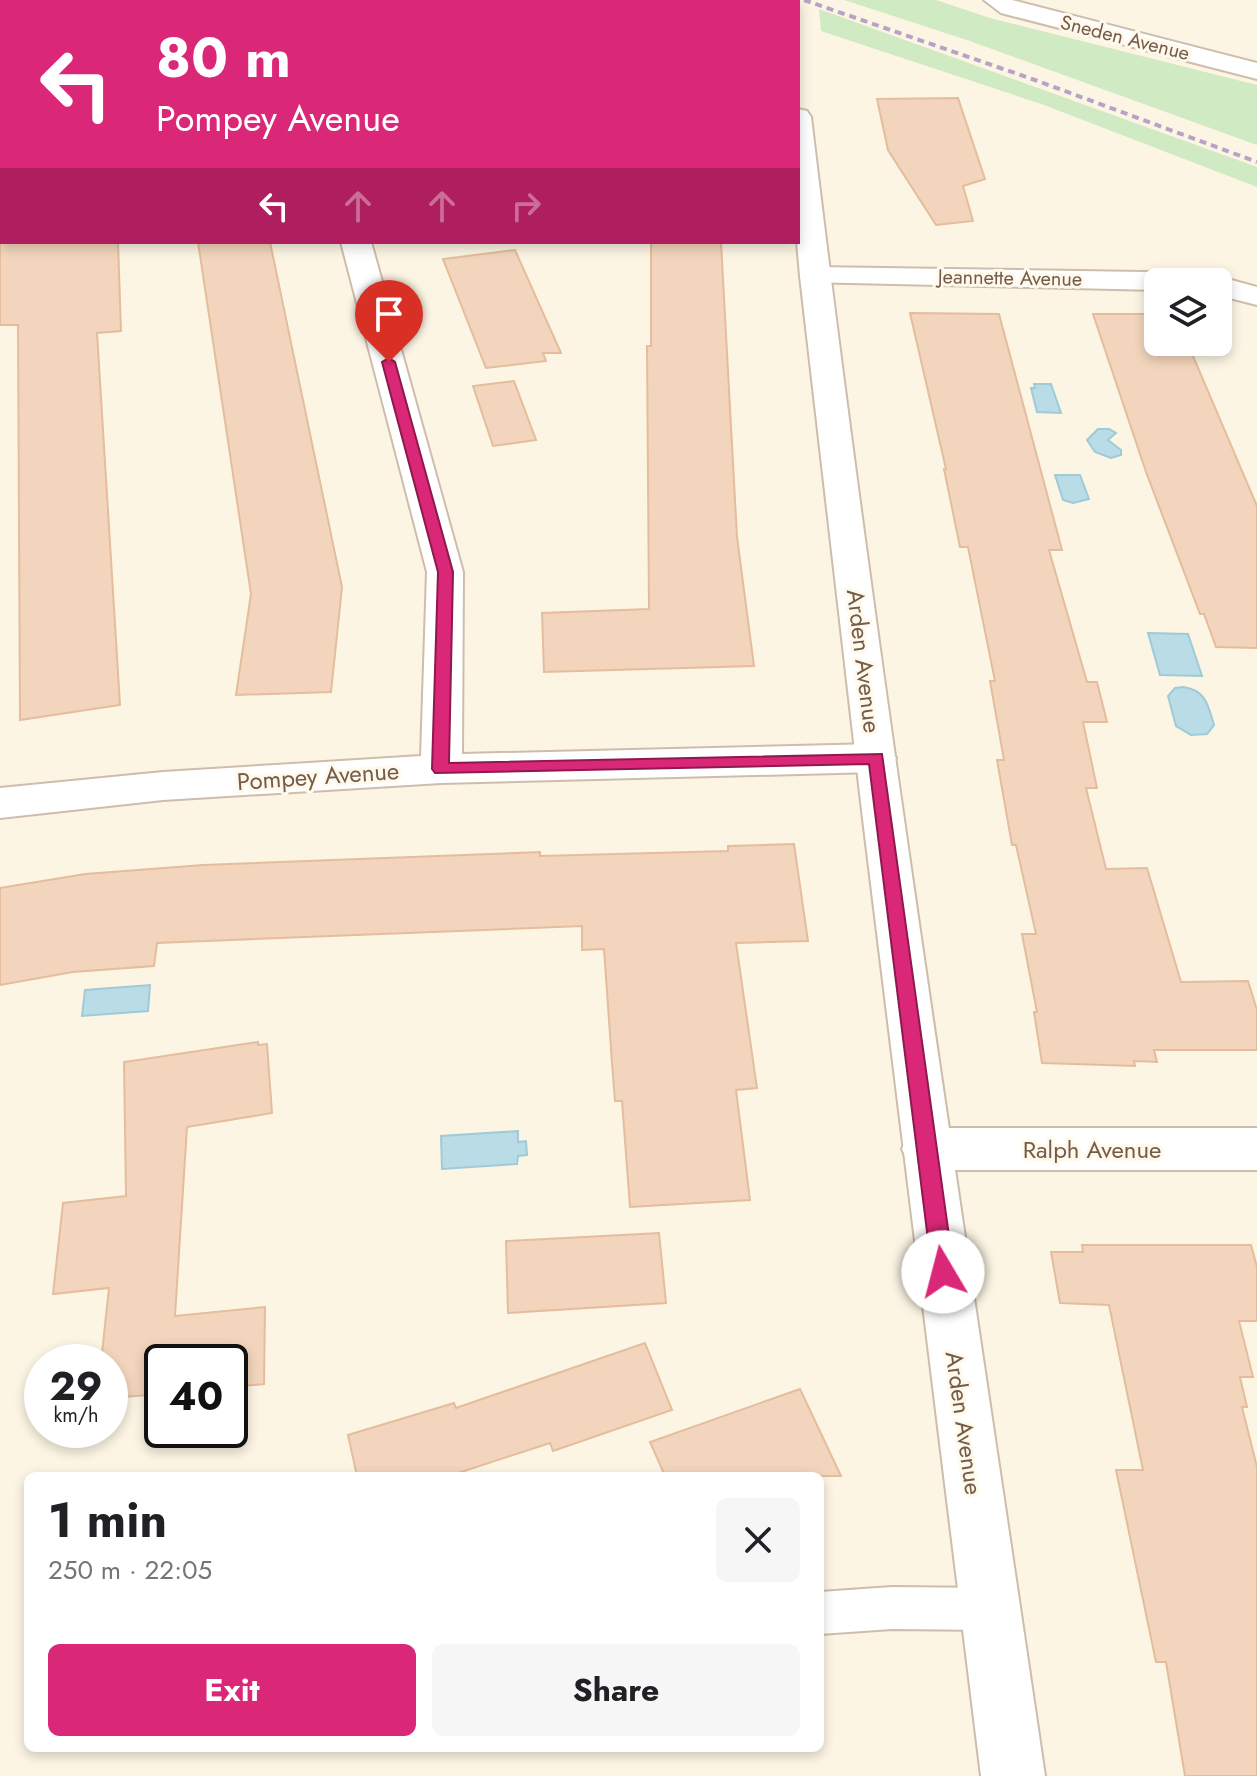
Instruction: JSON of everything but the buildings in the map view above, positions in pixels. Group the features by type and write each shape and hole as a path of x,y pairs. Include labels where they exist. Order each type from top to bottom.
{"street":[{"name":"Sneden Avenue","path":"996,0 1009,8 1257,71"},
{"name":"Arden Avenue","path":"800,138 876,758 1013,1776"},
{"path":"357,244 445,572 441,769"},
{"name":"Jeannette Avenue","path":"815,276 1144,281"},
{"name":"Pompey Avenue","path":"0,803 163,786 441,769 876,758"},
{"name":"Ralph Avenue","path":"927,1149 1257,1149"}],"lane":[{"path":"824,1613 892,1608 990,1609"}],"green space":[{"path":"844,0 936,0 990,18 1257,85 1257,145 970,41"},
{"path":"819,9 1257,167 1257,187 1044,105 821,31"}],"water":[{"path":"1034,384 1051,384 1061,413 1037,412 1031,388 1035,388"},
{"path":"1098,429 1116,433 1108,440 1121,450 1121,455 1111,458 1095,452 1087,440"},
{"path":"1055,475 1080,475 1089,499 1073,503 1063,500"},
{"path":"1148,633 1188,634 1202,676 1160,675"},
{"path":"1175,688 1197,691 1208,705 1214,725 1207,734 1191,735 1176,726 1168,696"},
{"path":"150,985 148,1011 82,1016 85,990"},
{"path":"518,1131 518,1142 526,1141 527,1155 518,1156 517,1164 442,1169 441,1136"}],"railway":[{"path":"804,0 1035,80 1257,162"}],"route":[{"path":"389,362 445,572 441,769 876,758 943,1272"}]}
